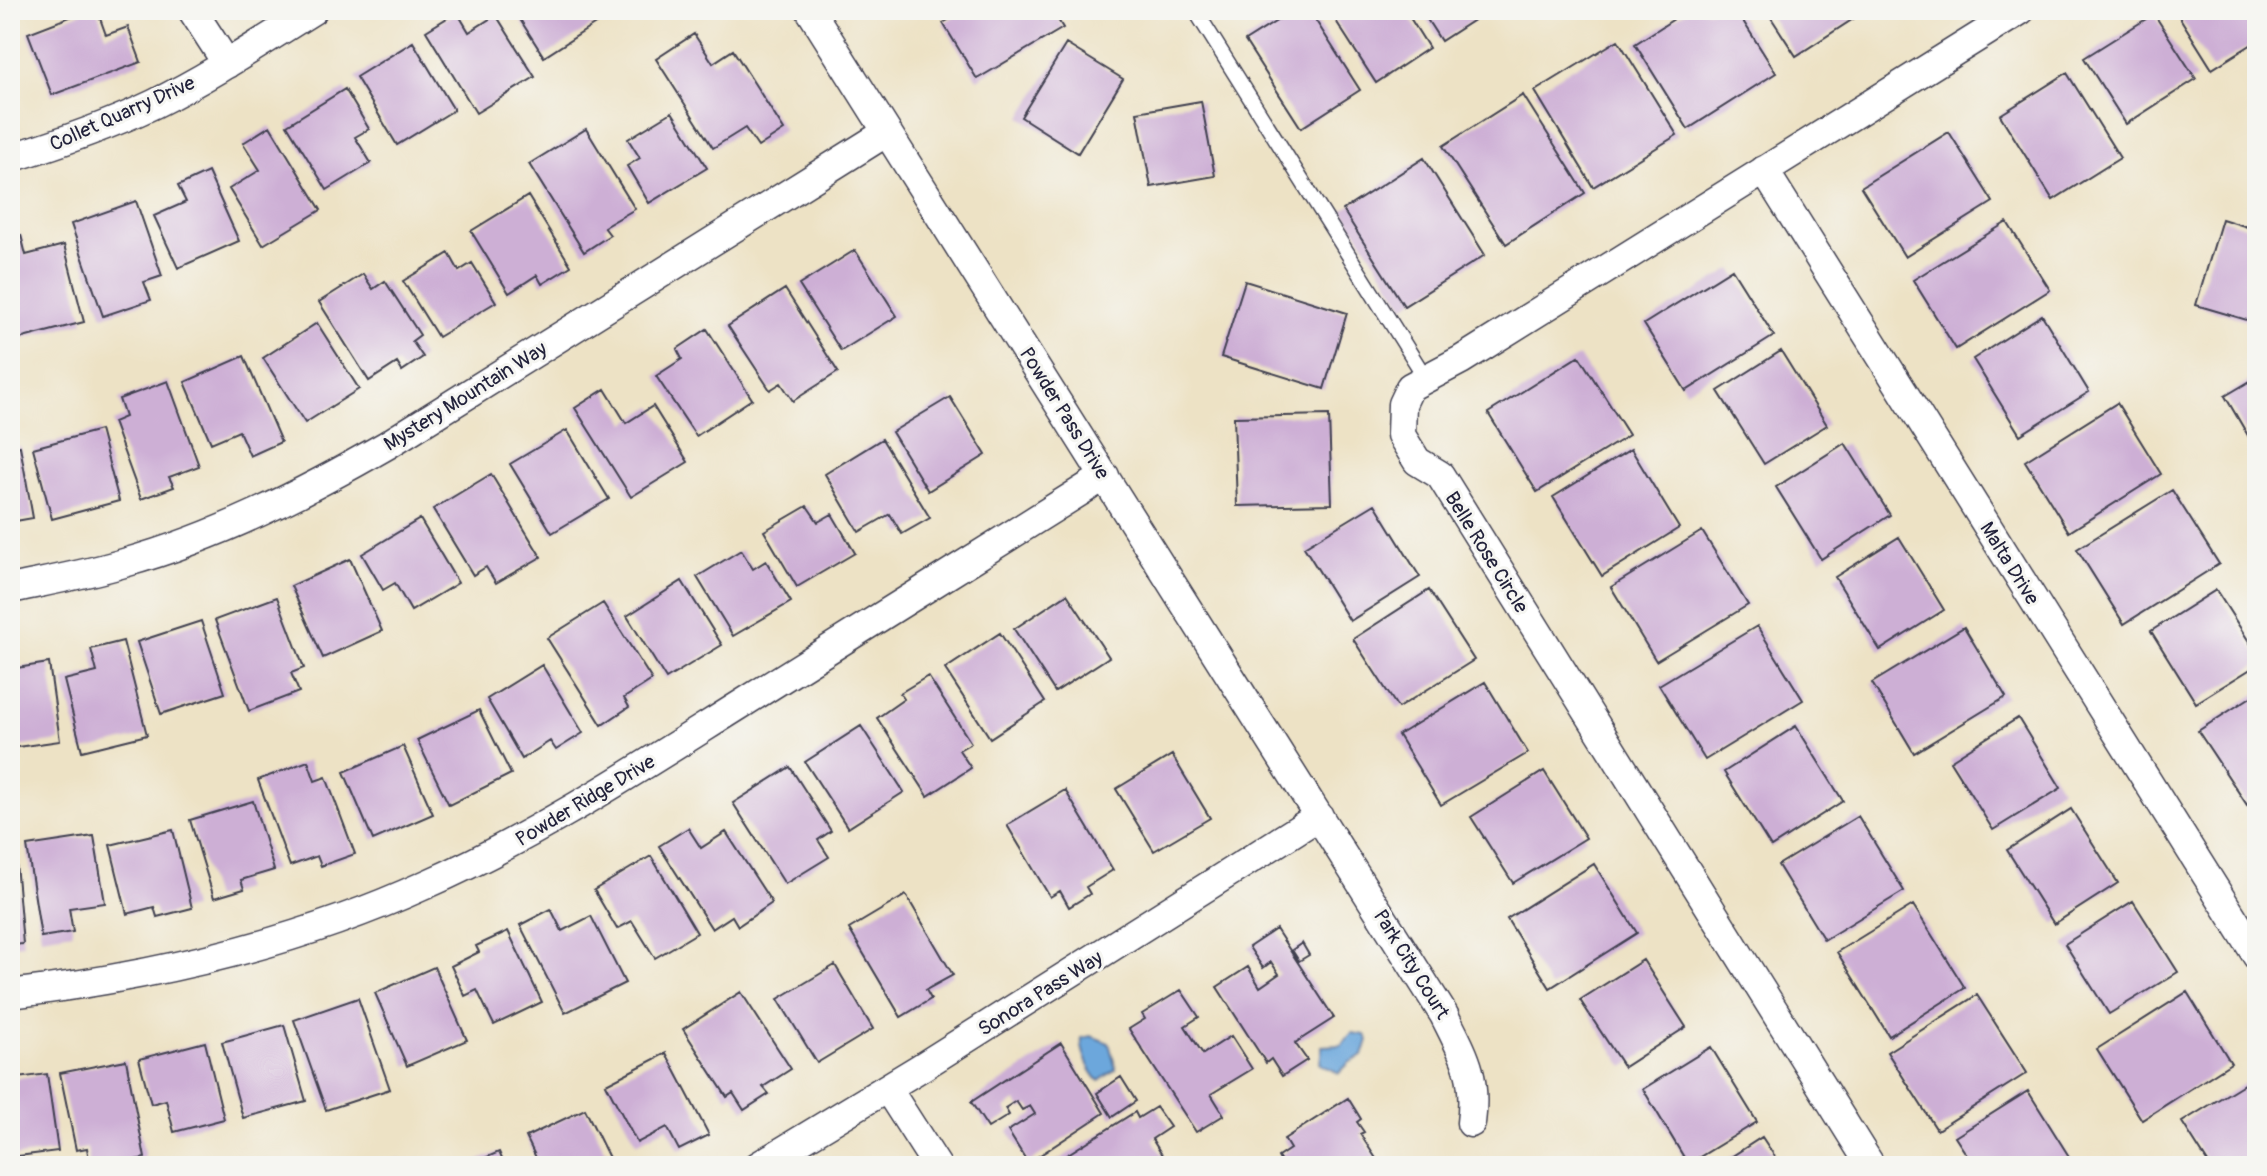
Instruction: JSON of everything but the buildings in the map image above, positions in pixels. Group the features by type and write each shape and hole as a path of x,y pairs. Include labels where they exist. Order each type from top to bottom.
{"street":[{"path":"192,10 227,64"},
{"name":"Collet Quarry Drive","path":"10,158 62,142 152,105 227,64 313,10"},
{"name":"Powder Pass Drive","path":"810,10 1319,816"},
{"name":"Belle Rose Circle","path":"1871,1166 1440,475 1417,461 1401,435 1402,404 1410,387 1425,377 1461,360 2021,10"},
{"name":"Mystery Mountain Way","path":"10,589 137,559 204,536 316,487 887,132"},
{"name":"Malta Drive","path":"1764,170 2257,956"},
{"name":"Powder Ridge Drive","path":"10,994 105,980 213,957 321,925 422,887 467,866 604,790 1105,476"},
{"name":"Sonora Pass Way","path":"758,1166 1319,816"},
{"name":"Park City Court","path":"1319,816 1444,1015 1468,1063 1475,1095 1471,1123"},
{"path":"887,1088 937,1166"}],"lane":[{"path":"1195,10 1425,377"}],"water":[{"path":"1352,1033 1365,1035 1368,1040 1363,1056 1350,1062 1339,1073 1320,1064 1322,1046 1341,1045"},
{"path":"1091,1036 1109,1043 1116,1069 1099,1081 1089,1067 1083,1049 1082,1038"}]}
